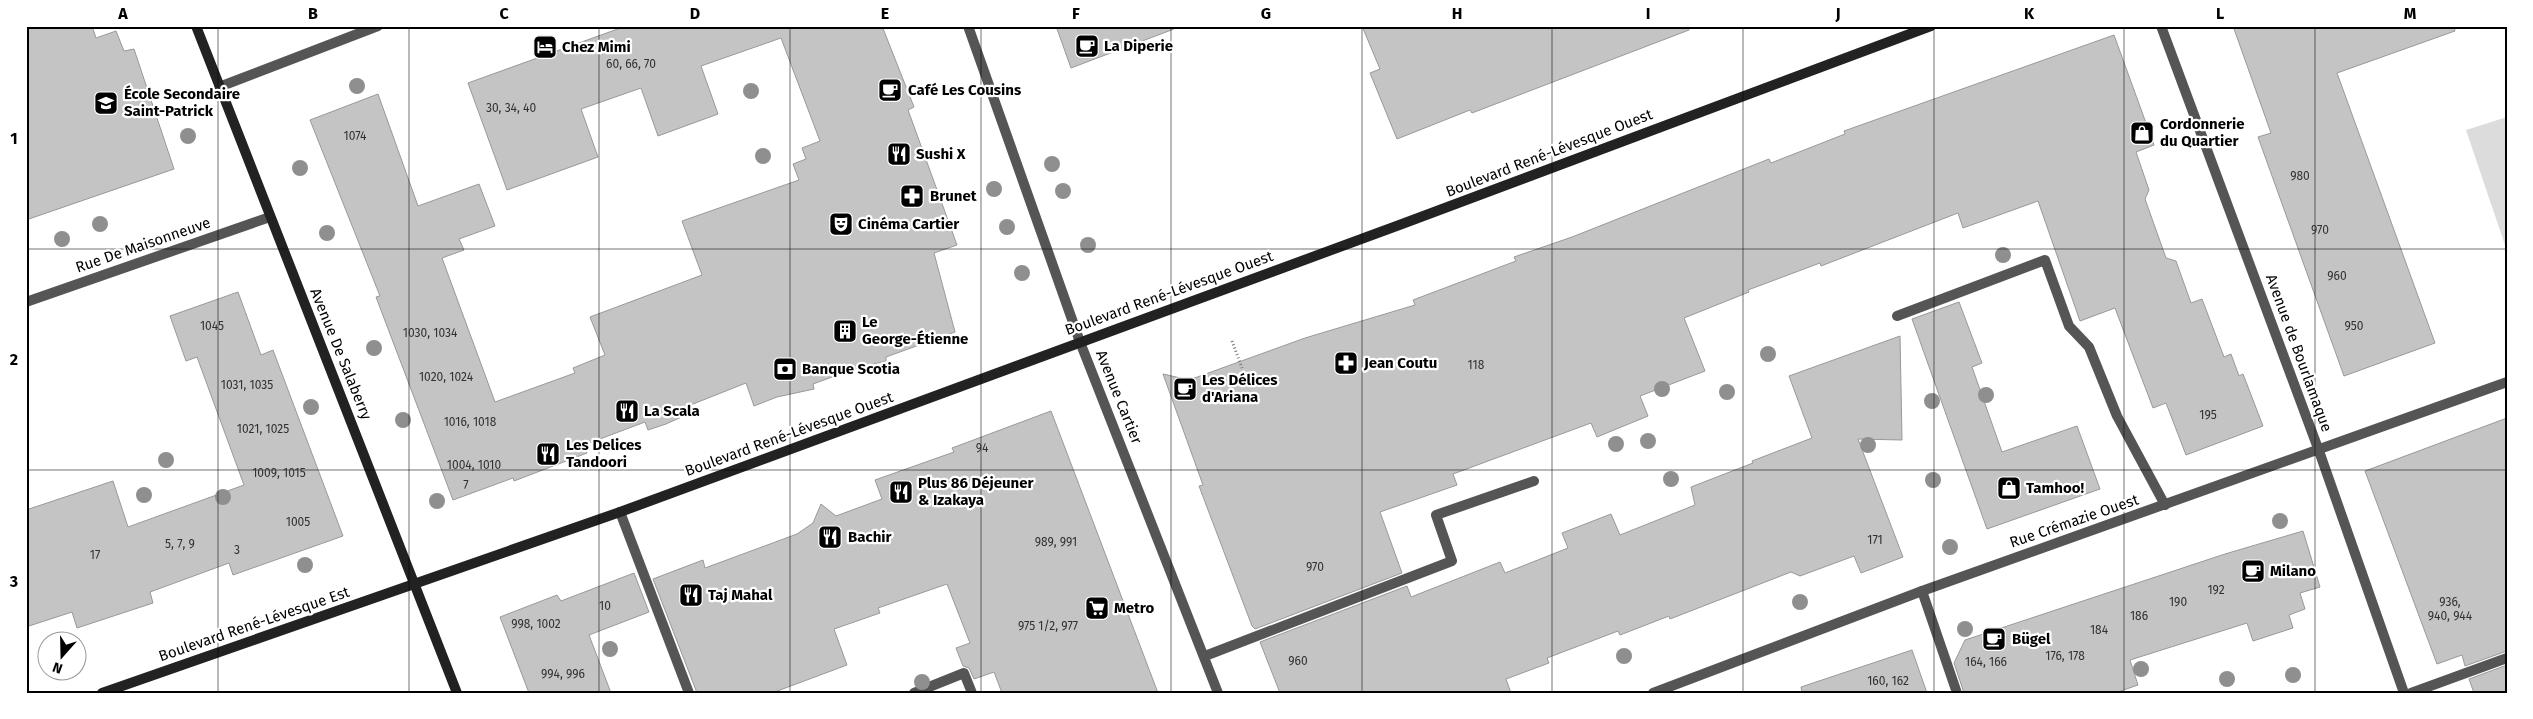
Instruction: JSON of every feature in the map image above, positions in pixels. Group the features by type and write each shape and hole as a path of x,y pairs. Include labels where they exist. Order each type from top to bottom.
{"main road":[{"name":"Avenue De Salaberry","path":"196,26 416,584 457,693"},
{"name":"Boulevard René-Lévesque Ouest","path":"416,584 620,512 1410,222 1931,26"},
{"name":"Boulevard René-Lévesque Est","path":"102,693 416,584"}],"street":[{"path":"219,87 378,26"},
{"name":"Avenue Cartier","path":"968,26 1080,342 1218,693"},
{"name":"Avenue de Bourlamaque","path":"2161,26 2319,451 2404,693"},
{"name":"Rue De Maisonneuve","path":"26,302 270,217"},
{"path":"1897,316 2045,260 2068,326 2089,347 2117,416 2165,505"},
{"name":"Rue Crémazie Ouest","path":"1653,693 1922,591 2319,451 2507,382"},
{"path":"1204,656 1452,561 1436,515 1534,481"},
{"path":"620,512 688,693"},
{"path":"1922,591 1957,693"},
{"path":"2411,693 2507,658"},
{"path":"914,693 964,673 972,693"}],"path":[{"path":"1232,341 1242,368"}],"shaded area":[{"path":"2507,117 2507,251 2466,130"}],"building":[{"name":"École Secondaire Saint-Patrick","path":"26,26 92,26 96,38 116,31 124,51 134,49 174,169 26,220"},
{"path":"626,26 882,26 914,107 908,110 957,245 934,253 955,332 886,357 886,361 854,369 813,384 814,389 777,397 754,406 746,383 683,408 686,415 666,424 648,430 645,422 584,445 587,453 514,481 513,478 453,500 376,297 380,296 310,120 378,94 418,206 479,184 495,226 459,239 464,250 442,258 495,402 575,373 573,368 605,355 590,317 702,275 682,221 799,180 793,164 806,159 802,148 820,141 781,38 701,66 718,114 658,136 641,88 581,109 598,157 507,190 468,83"},
{"path":"1056,26 1173,26 1174,29 1071,68"},
{"path":"1362,26 1688,26 1689,30 1472,113 1470,110 1397,139 1370,73 1380,69"},
{"path":"2233,26 2454,26 2455,31 2337,73 2435,343 2344,376 2258,137 2271,133"},
{"path":"2114,35 2154,145 2136,152 2149,190 2145,199 2166,258 2176,261 2191,303 2202,299 2224,357 2231,354 2239,376 2243,374 2263,426 2186,455 2166,403 2153,408 2115,308 2080,321 2038,201 1963,228 1958,213 1821,266 1820,263 1748,290 1749,292 1684,318 1705,371 1640,396 1648,416 1597,437 1591,423 1453,474 1457,485 1380,512 1402,573 1255,629 1252,626 1199,486 1203,485 1163,374 1189,380 1305,338 1415,305 1413,300 1516,261 1514,257 1572,237 1769,159 1771,163 1845,134 1844,131"},
{"path":"238,292 261,355 273,350 343,536 233,575 229,563 150,592 153,603 77,628 72,612 26,627 26,510 113,481 128,527 244,485 197,357 186,361 170,316"},
{"path":"1959,302 1982,363 1972,367 2002,452 2077,426 2100,489 1987,529 1912,319"},
{"path":"1900,336 1902,440 1858,439 1903,557 1861,573 1854,556 1800,576 1791,572 1670,619 1669,616 1620,635 1618,631 1547,658 1549,663 1506,679 1511,693 1280,693 1260,642 1407,586 1411,597 1500,562 1505,573 1568,548 1562,533 1611,514 1620,535 1695,505 1691,487 1812,438 1789,376"},
{"path":"1051,411 1158,693 1002,693 994,672 974,679 969,668 963,666 956,648 970,643 947,584 878,608 880,613 834,629 847,665 772,693 697,693 653,579 703,560 705,568 797,534 813,523 821,504 836,516 882,499 875,480 954,452 952,448"},
{"path":"2507,418 2507,651 2465,666 2462,655 2437,664 2365,471"},
{"path":"2303,531 2320,587 2300,593 2305,609 2289,615 2293,628 2253,641 2247,623 2130,660 2138,685 2115,693 1964,693 1954,663 1965,640 2225,554"},
{"path":"634,573 649,612 589,635 611,693 529,693 500,617 557,595 561,601"},
{"path":"1912,650 1927,693 1802,693 1801,687"},
{"path":"2507,665 2507,693 2474,693 2469,679"}],"place":[{"name":"La Diperie","path":"1087,46"},
{"name":"Chez Mimi","path":"545,47"},
{"name":"Café Les Cousins","path":"890,90"},
{"name":"École Secondaire Saint-Patrick","path":"106,103"},
{"name":"Cordonnerie du Quartier","path":"2142,133"},
{"name":"Sushi X","path":"899,154"},
{"name":"Brunet","path":"912,196"},
{"name":"Cinéma Cartier","path":"841,224"},
{"name":"Le George-Étienne","path":"845,331"},
{"name":"Jean Coutu","path":"1346,363"},
{"name":"Banque Scotia","path":"785,369"},
{"name":"Les Délices d'Ariana","path":"1185,389"},
{"name":"La Scala","path":"627,411"},
{"name":"Les Delices Tandoori","path":"548,454"},
{"name":"Tamhoo!","path":"2009,488"},
{"name":"Plus 86 Déjeuner & Izakaya","path":"901,492"},
{"name":"Bachir","path":"830,537"},
{"name":"Milano","path":"2253,571"},
{"name":"Taj Mahal","path":"691,595"},
{"name":"Metro","path":"1097,608"},
{"name":"Bügel","path":"1994,639"}]}
